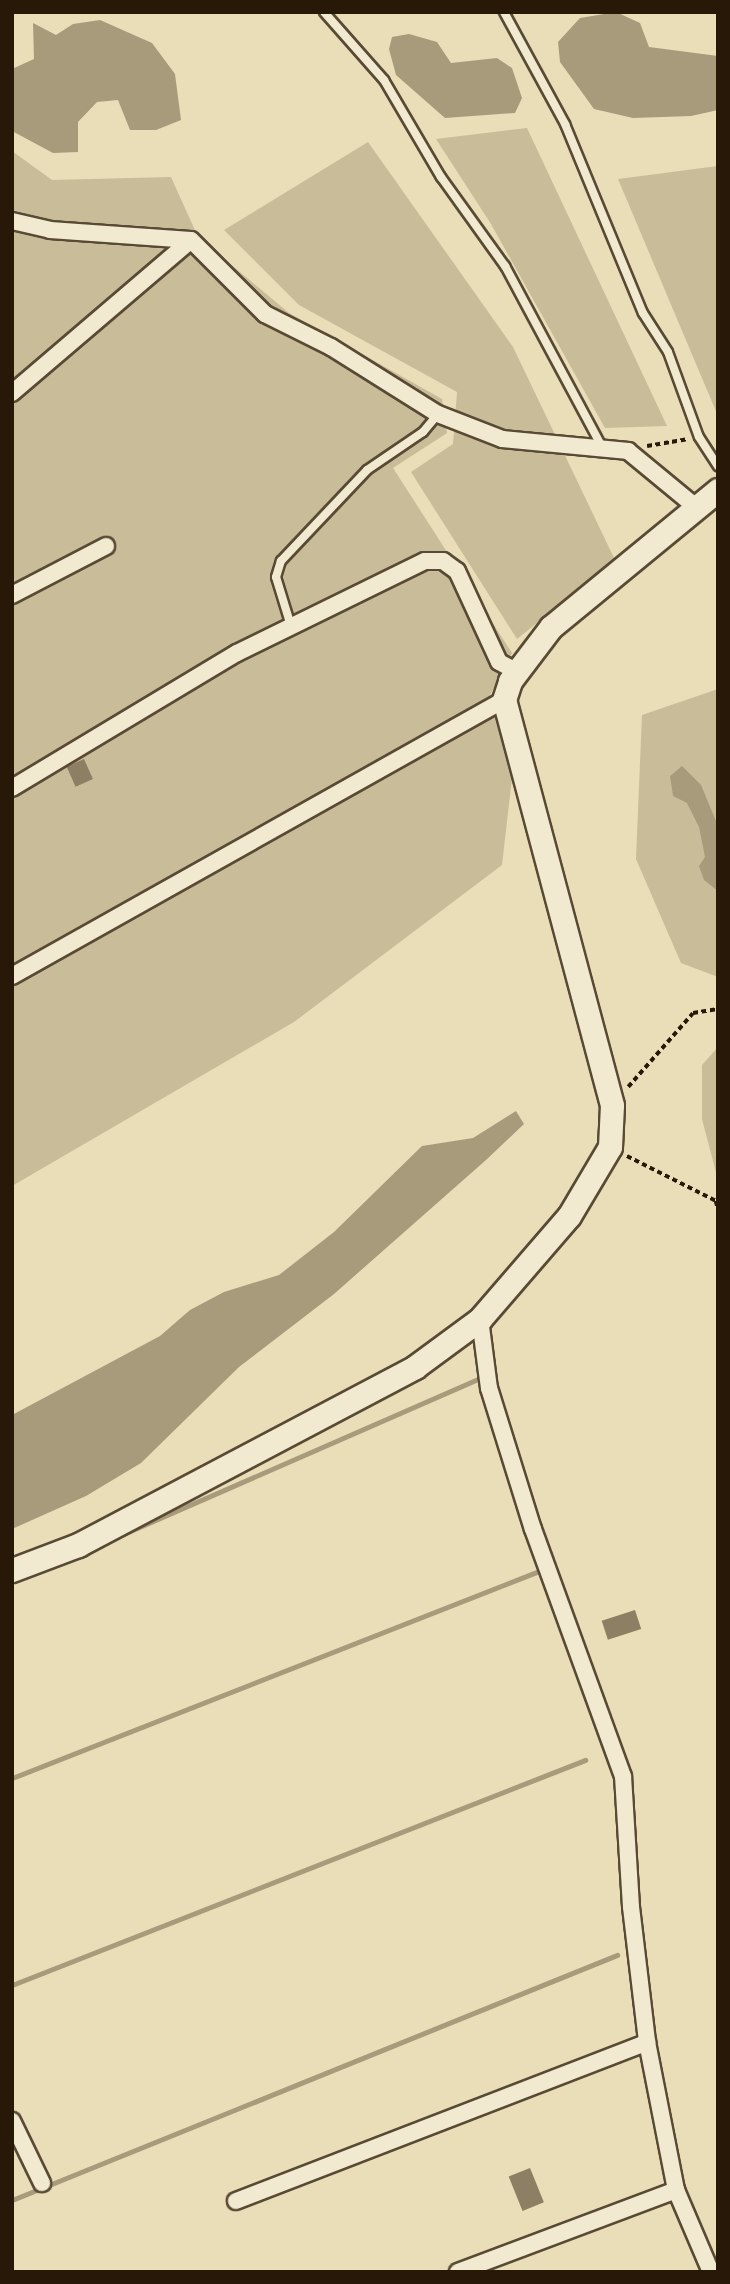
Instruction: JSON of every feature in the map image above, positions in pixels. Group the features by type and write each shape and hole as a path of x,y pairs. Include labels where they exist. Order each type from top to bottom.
{"street":[{"path":"12,220 50,230 191,240 265,314 331,347 438,414 502,439 628,451 696,507"},
{"path":"12,393 191,240"},
{"path":"12,1570 78,1545 209,1479 415,1367 480,1319 569,1216 610,1147 612,1105 504,701 516,671 551,626 718,490"},
{"path":"12,595 106,546"},
{"path":"12,788 237,653 425,561 443,561 457,571 499,662 516,671"},
{"path":"12,976 504,701"},
{"path":"480,1319 489,1388 513,1465 623,1776 631,1907 647,2042 676,2190 711,2272"},
{"path":"236,2202 647,2042"},
{"path":"12,2121 41,2183"},
{"path":"458,2272 676,2190"}],"lane":[{"path":"324,12 384,80 441,177 505,266 603,449"},
{"path":"504,12 565,124 643,313 668,352 699,437 718,466"},
{"path":"291,626 276,578 281,561 367,470 423,432 438,414"}],"path":[{"path":"628,451 699,437"},
{"path":"612,1105 693,1013 718,1009"},
{"path":"610,1147 716,1201 718,1209"}],"shaded area":[{"path":"616,12 640,23 649,47 718,56 718,110 691,116 633,118 594,109 560,62 558,42 580,18"},
{"path":"100,20 152,43 175,74 181,120 156,130 130,130 118,100 97,102 78,122 78,152 53,153 12,131 12,69 34,59 33,23 56,35 73,24"},
{"path":"409,34 437,42 451,63 497,58 512,68 522,98 515,113 445,118 396,75 389,49 392,37"},
{"path":"527,128 667,426 605,428 491,224 436,139"},
{"path":"368,142 513,347 615,560 517,639 411,472 453,444 457,392 299,305 224,230"},
{"path":"12,151 52,180 171,177 198,237 289,313 442,399 447,433 393,468 512,653 490,695 513,769 502,865 294,1022 12,1186"},
{"path":"718,166 718,416 618,179"},
{"path":"718,689 718,977 681,963 636,859 642,715"},
{"path":"682,766 701,785 718,826 718,891 704,880 699,866 705,857 699,827 687,803 673,796 670,776"},
{"path":"718,1047 718,1180 702,1119 702,1065"},
{"path":"516,1111 524,1124 486,1160 334,1294 239,1367 141,1463 86,1496 12,1529 12,1415 160,1336 190,1310 224,1292 279,1275 334,1232 422,1146 473,1138"}],"building":[{"path":"84,759 93,779 76,787 67,767"},
{"path":"635,1610 641,1629 608,1640 602,1621"},
{"path":"530,2168 544,2202 523,2211 509,2177"}],"waterway":[{"path":"121,1535 480,1378"},
{"path":"12,1778 539,1571"},
{"path":"12,1985 585,1760"},
{"path":"12,2200 617,1955"}]}
